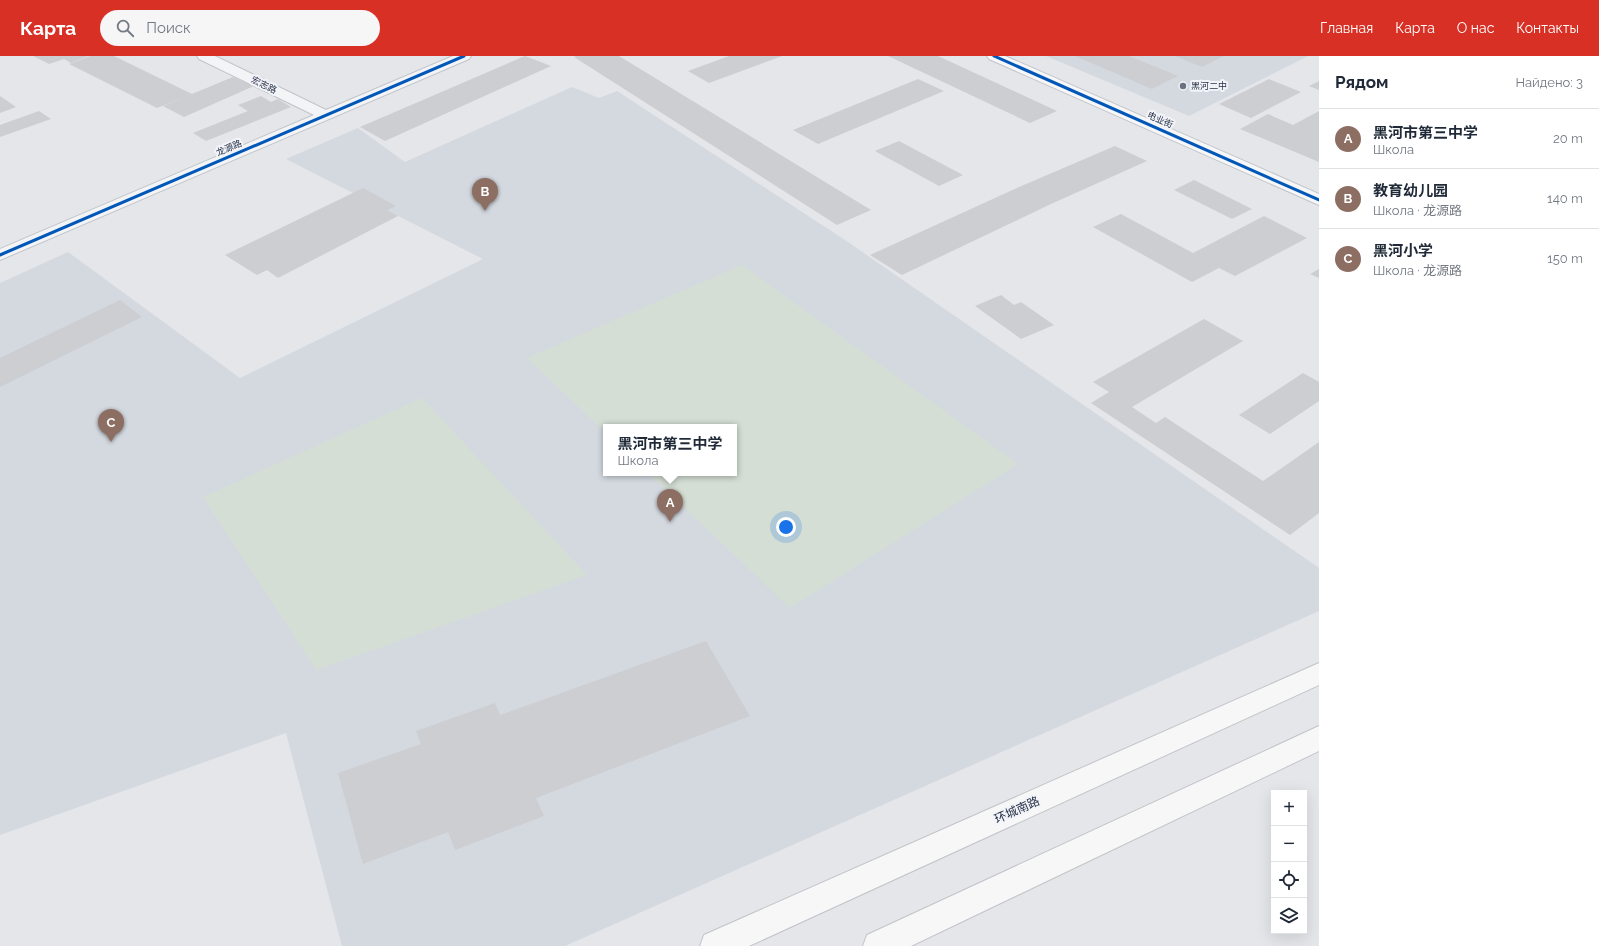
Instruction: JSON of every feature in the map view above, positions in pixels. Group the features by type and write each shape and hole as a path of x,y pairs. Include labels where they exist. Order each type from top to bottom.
{"street":[{"name":"宏志路","path":"204,56 325,115"},
{"name":"龙源路","path":"0,255 464,56"},
{"name":"电业街","path":"994,56 1319,200"},
{"name":"电业街","path":"1016,56 1319,187"},
{"name":"环城南路","path":"715,946 1319,673"},
{"path":"878,946 1319,738"}],"shaded area":[{"name":"黑河二中","path":"1046,56 1308,56 1189,116"},
{"path":"572,87 599,98 617,91 845,240 1319,568 1319,611 565,946 342,946 286,733 0,835 0,283 68,252 240,378 483,259 286,159 358,128 405,162"},
{"path":"742,265 1018,464 790,608 651,476 737,476 737,424 603,424 603,430 527,358"},
{"path":"422,398 587,575 316,670 203,497"}],"building":[{"path":"33,56 88,56 71,63 64,59 49,64"},
{"path":"90,56 114,56 192,94 157,108 69,64"},
{"path":"525,56 551,66 385,141 360,127"},
{"path":"619,56 871,210 837,225 574,57"},
{"path":"729,56 782,56 709,83 688,71"},
{"path":"888,56 938,56 1057,111 1030,123"},
{"path":"1075,56 1129,56 1178,76 1152,89"},
{"path":"1175,56 1224,56 1202,67"},
{"path":"233,77 254,86 184,117 163,106"},
{"path":"918,79 944,91 818,144 793,130"},
{"path":"1269,79 1301,92 1251,118 1219,104"},
{"path":"1319,81 1319,90 1309,86"},
{"path":"0,96 16,107 0,113"},
{"path":"261,96 271,102 278,99 291,107 206,141 193,133 248,111 238,105"},
{"path":"39,111 51,119 0,137 0,125"},
{"path":"1319,111 1319,162 1240,129 1268,114 1293,125"},
{"path":"899,141 963,175 939,186 875,151"},
{"path":"1115,146 1147,161 1051,204 902,275 870,255 1019,187"},
{"path":"1194,180 1252,209 1232,219 1174,190"},
{"path":"363,188 396,206 387,210 398,216 278,278 267,270 257,275 225,255"},
{"path":"1121,214 1193,253 1264,216 1307,238 1235,276 1219,268 1192,282 1093,227"},
{"path":"1319,269 1319,278 1310,274"},
{"path":"1001,295 1014,305 1021,302 1054,325 1021,339 975,306"},
{"path":"120,300 142,317 0,387 0,358"},
{"path":"1204,319 1243,341 1132,407 1156,423 1165,417 1263,481 1319,442 1319,513 1290,535 1091,403 1109,392 1093,382"},
{"path":"1303,373 1319,382 1319,401 1270,434 1239,415"},
{"path":"706,641 750,716 536,798 544,816 455,850 448,832 363,864 338,773 421,744 416,731 495,703 500,715"}],"cycle path":[{"path":"0,255 464,56"},
{"path":"994,56 1319,200"}],"place":[{"name":"黑河二中","path":"1183,86"},
{"name":"教育幼儿园","path":"485,211"},
{"name":"黑河小学","path":"111,442"},
{"name":"黑河市第三中学","path":"670,522"}]}
